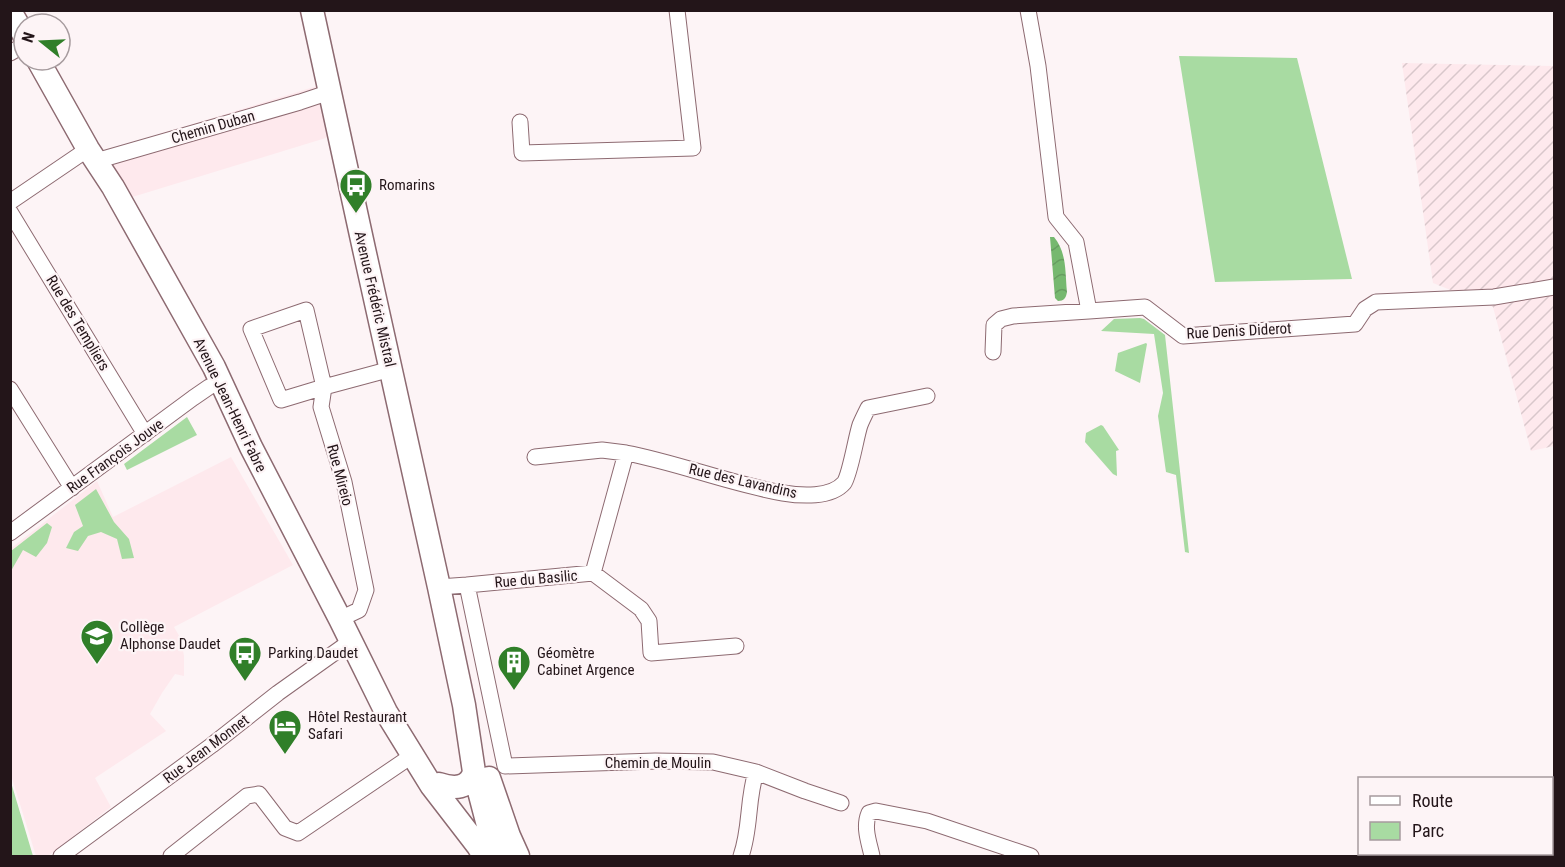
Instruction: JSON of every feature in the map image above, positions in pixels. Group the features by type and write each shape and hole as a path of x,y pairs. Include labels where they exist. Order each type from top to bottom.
{"main road":[{"name":"Avenue Frédéric Mistral","path":"312,10 464,705"},
{"name":"Avenue Jean-Henri Fabre","path":"45,72 156,262 220,382 250,447 386,712 412,755"},
{"path":"464,705 474,772 490,850"},
{"path":"464,705 518,856"},
{"path":"412,755 439,784 490,850"},
{"path":"412,755 478,846 503,856"},
{"path":"439,784 458,787 472,780 474,772"}],"street":[{"path":"520,122 522,153 693,148 677,10"},
{"path":"1028,10 1038,66 1056,217 1076,242 1089,311"},
{"name":"Chemin Duban","path":"10,202 92,155 300,102 330,92"},
{"name":"Rue des Templiers","path":"10,212 145,434"},
{"name":"Rue Denis Diderot","path":"993,352 994,325 1001,319 1013,316 1145,308 1184,336 1355,324 1365,309 1376,302 1494,297 1554,287"},
{"path":"324,387 306,310 251,329 281,400 391,369"},
{"name":"Rue François Jouve","path":"10,533 193,398 220,382"},
{"name":"Rue Mireio","path":"324,387 321,407 344,482 366,590 359,610 340,619"},
{"path":"10,389 72,488"},
{"name":"Rue des Lavandins","path":"626,453 783,493 807,495 832,492 845,482 860,426 868,408 927,396"},
{"path":"535,457 602,450 626,453 593,573"},
{"name":"Rue du Basilic","path":"466,585 593,573 641,609 649,621 651,653 736,646"},
{"path":"439,587 466,585"},
{"name":"Chemin de Moulin","path":"466,585 505,766 654,761 713,762 756,772 841,803"},
{"name":"Rue Jean Monnet","path":"61,856 351,641"},
{"path":"171,856 247,796 259,794 285,828 298,832 412,755"},
{"path":"741,856 746,842 751,787 756,772"},
{"path":"872,856 866,828 869,813 876,811 927,820 1011,854 1031,856"}],"shaded area":[{"path":"1402,63 1554,66 1554,446 1531,451 1493,307 1433,283"},
{"path":"317,86 329,137 129,198 101,152"},
{"name":"Collège Alphonse Daudet","path":"231,457 293,565 174,627 181,639 184,676 175,674 150,714 166,731 95,778 111,807 48,856 36,856 11,775 10,549 97,481 113,517"}],"green space":[{"path":"1179,56 1297,58 1352,279 1215,282"},
{"path":"1140,318 1165,335 1189,553 1185,552 1176,475 1166,472 1158,416 1163,393 1154,334 1101,331 1114,319"},
{"path":"1146,343 1140,383 1115,371 1118,353"},
{"path":"187,417 197,435 127,470 124,464"},
{"path":"1101,425 1119,450 1116,451 1117,476 1085,442 1086,433"},
{"path":"96,489 114,522 129,539 134,558 122,559 117,539 101,532 88,536 78,551 66,548 74,532 83,526 75,505"},
{"path":"47,523 52,527 47,543 36,557 23,550 11,571 11,551"},
{"path":"10,779 33,856 11,856"}],"water":[{"path":"1050,237 1054,237 1058,243 1065,263 1067,292 1064,299 1060,301 1055,298"}],"place":[{"name":"Romarins","path":"356,214"},
{"name":"Collège Alphonse Daudet","path":"97,665"},
{"name":"Parking Daudet","path":"245,682"},
{"name":"Géomètre Cabinet Argence","path":"514,691"},
{"name":"Hôtel Restaurant Safari","path":"285,755"}]}
